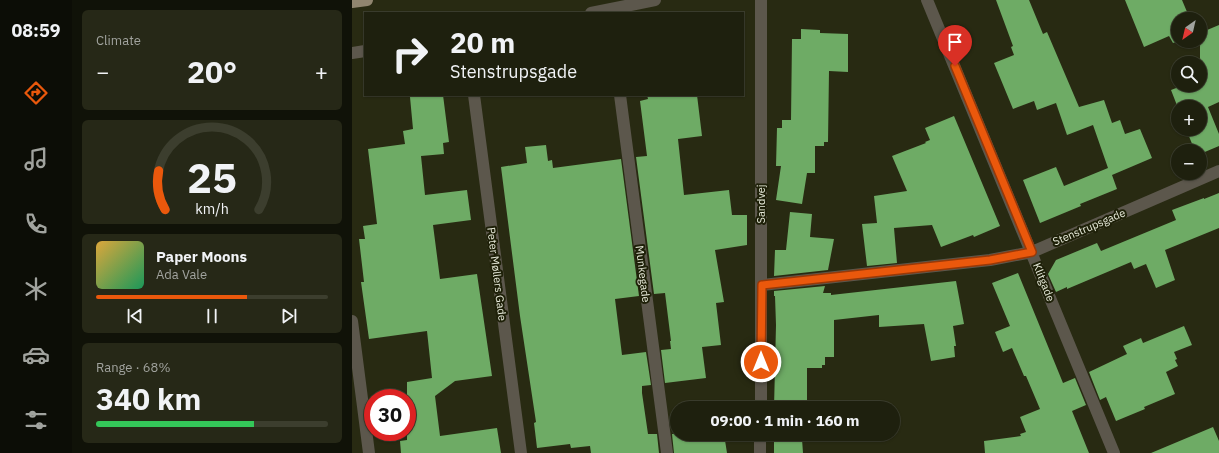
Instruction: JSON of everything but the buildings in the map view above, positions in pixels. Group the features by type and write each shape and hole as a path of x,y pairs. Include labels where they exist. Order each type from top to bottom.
{"main road":[{"path":"352,2 367,0"}],"street":[{"path":"609,11 655,0"},
{"name":"Sandvej","path":"761,0 761,401"},
{"name":"Klitgade","path":"927,0 1114,453"},
{"path":"352,53 364,51"},
{"name":"Peter Møllers Gade","path":"474,96 521,453"},
{"name":"Munkegade","path":"620,96 667,453"},
{"name":"Stenstrupsgade","path":"762,285 990,260 1032,252 1219,171"},
{"path":"352,321 369,453"},
{"path":"760,441 760,453"}],"route":[{"path":"761,362 762,285 990,260 1032,252 955,66"}]}
